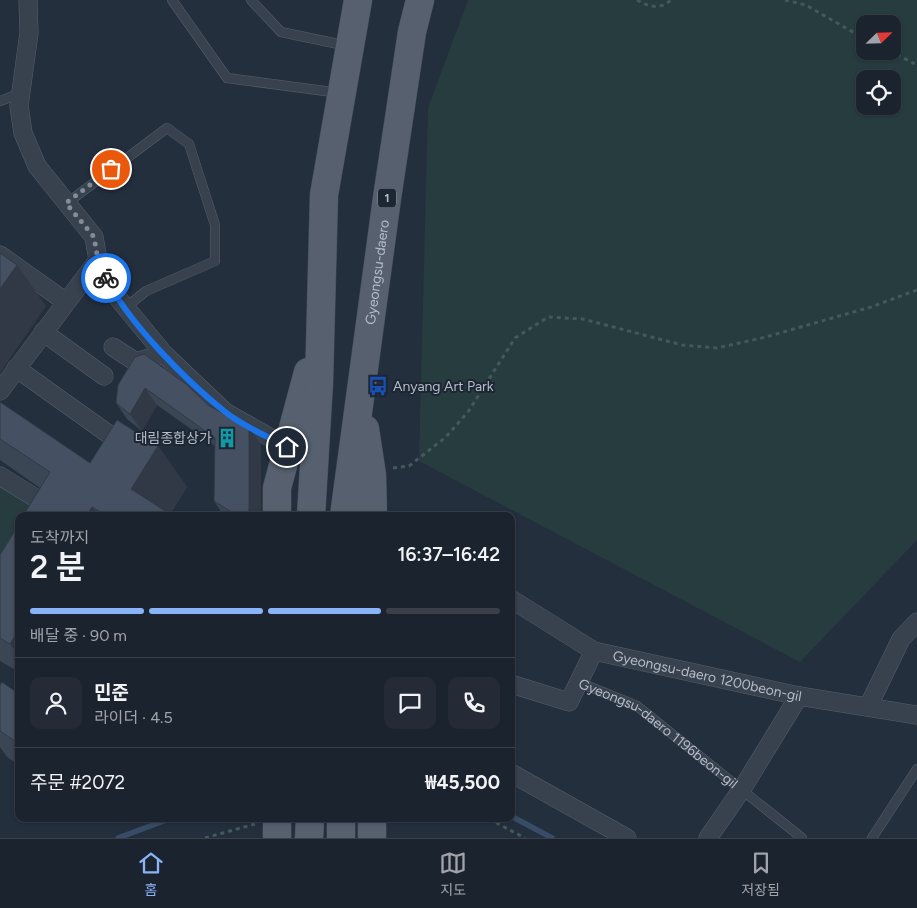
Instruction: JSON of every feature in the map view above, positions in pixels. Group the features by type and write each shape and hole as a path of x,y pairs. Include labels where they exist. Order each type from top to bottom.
{"main road":[{"path":"311,512 324,195 348,46 358,0"},
{"name":"Gyeongsu-daero","path":"345,512 410,42 420,0"},
{"path":"277,512 278,488 287,447 320,327"},
{"path":"361,398 371,470 372,512"},
{"path":"277,822 277,838"},
{"path":"310,822 310,838"},
{"path":"341,822 341,838"}],"street":[{"path":"28,0 29,33 19,106 23,133 37,166 94,237 98,260 113,292 164,354 225,412 287,447"},
{"path":"0,255 66,302"},
{"path":"0,391 98,260"},
{"path":"43,332 104,376"},
{"path":"113,348 136,362 164,354"},
{"path":"16,368 130,449"},
{"path":"0,476 58,512"},
{"name":"Gyeongsu-daero 1200beon-gil","path":"515,602 594,651 799,696 917,715"},
{"path":"868,707 901,640 917,622"},
{"path":"578,682 594,651"},
{"name":"Gyeongsu-daero 1196beon-gil","path":"515,685 569,702 578,682"},
{"path":"708,838 742,789 799,696"},
{"path":"515,775 627,838"}],"lane":[{"path":"172,0 227,78 340,93"},
{"path":"251,0 281,32 348,46"},
{"path":"0,101 21,93"},
{"path":"66,203 167,128 189,144 214,225 215,261 146,291 125,308"},
{"name":"Gyeongsu-daero 1196beon-gil","path":"578,682 637,706 802,838"},
{"path":"872,838 917,769"}],"path":[{"path":"637,0 648,6 664,6 671,0"},
{"path":"785,0 806,5 856,34"},
{"path":"901,57 917,65"},
{"path":"371,470 409,466 446,437 468,412 514,338 548,317 583,319 682,345 717,348 762,338 871,308 917,290"},
{"path":"495,822 525,838"}],"green space":[{"path":"468,0 917,0 917,540 800,662 419,461 428,108"},
{"path":"0,476 58,512 15,512 15,597 0,621"}],"building":[{"path":"0,253 17,265 0,289"},
{"name":"대림종합상가","path":"144,354 186,384 208,405 249,428 249,512 232,512 214,501 215,438 145,388 130,414 116,403 118,385 135,357"},
{"path":"0,402 90,463 117,420 158,446 131,489 167,512 100,512 92,507 89,512 25,512 50,472 0,439"},
{"path":"15,531 15,636 10,644 0,638 0,555"},
{"path":"2,682 15,691 15,741 0,731 0,685"}],"waterway":[{"path":"515,818 552,838"},
{"path":"118,838 161,822"}],"way so far":[{"path":"106,278 98,260 94,237 66,203 111,169"}],"place":[{"name":"Anyang Art Park","path":"378,386"},
{"name":"대림종합상가","path":"227,438"}],"route":[{"path":"106,278 113,292 125,308 164,354 225,412 287,447"}]}
